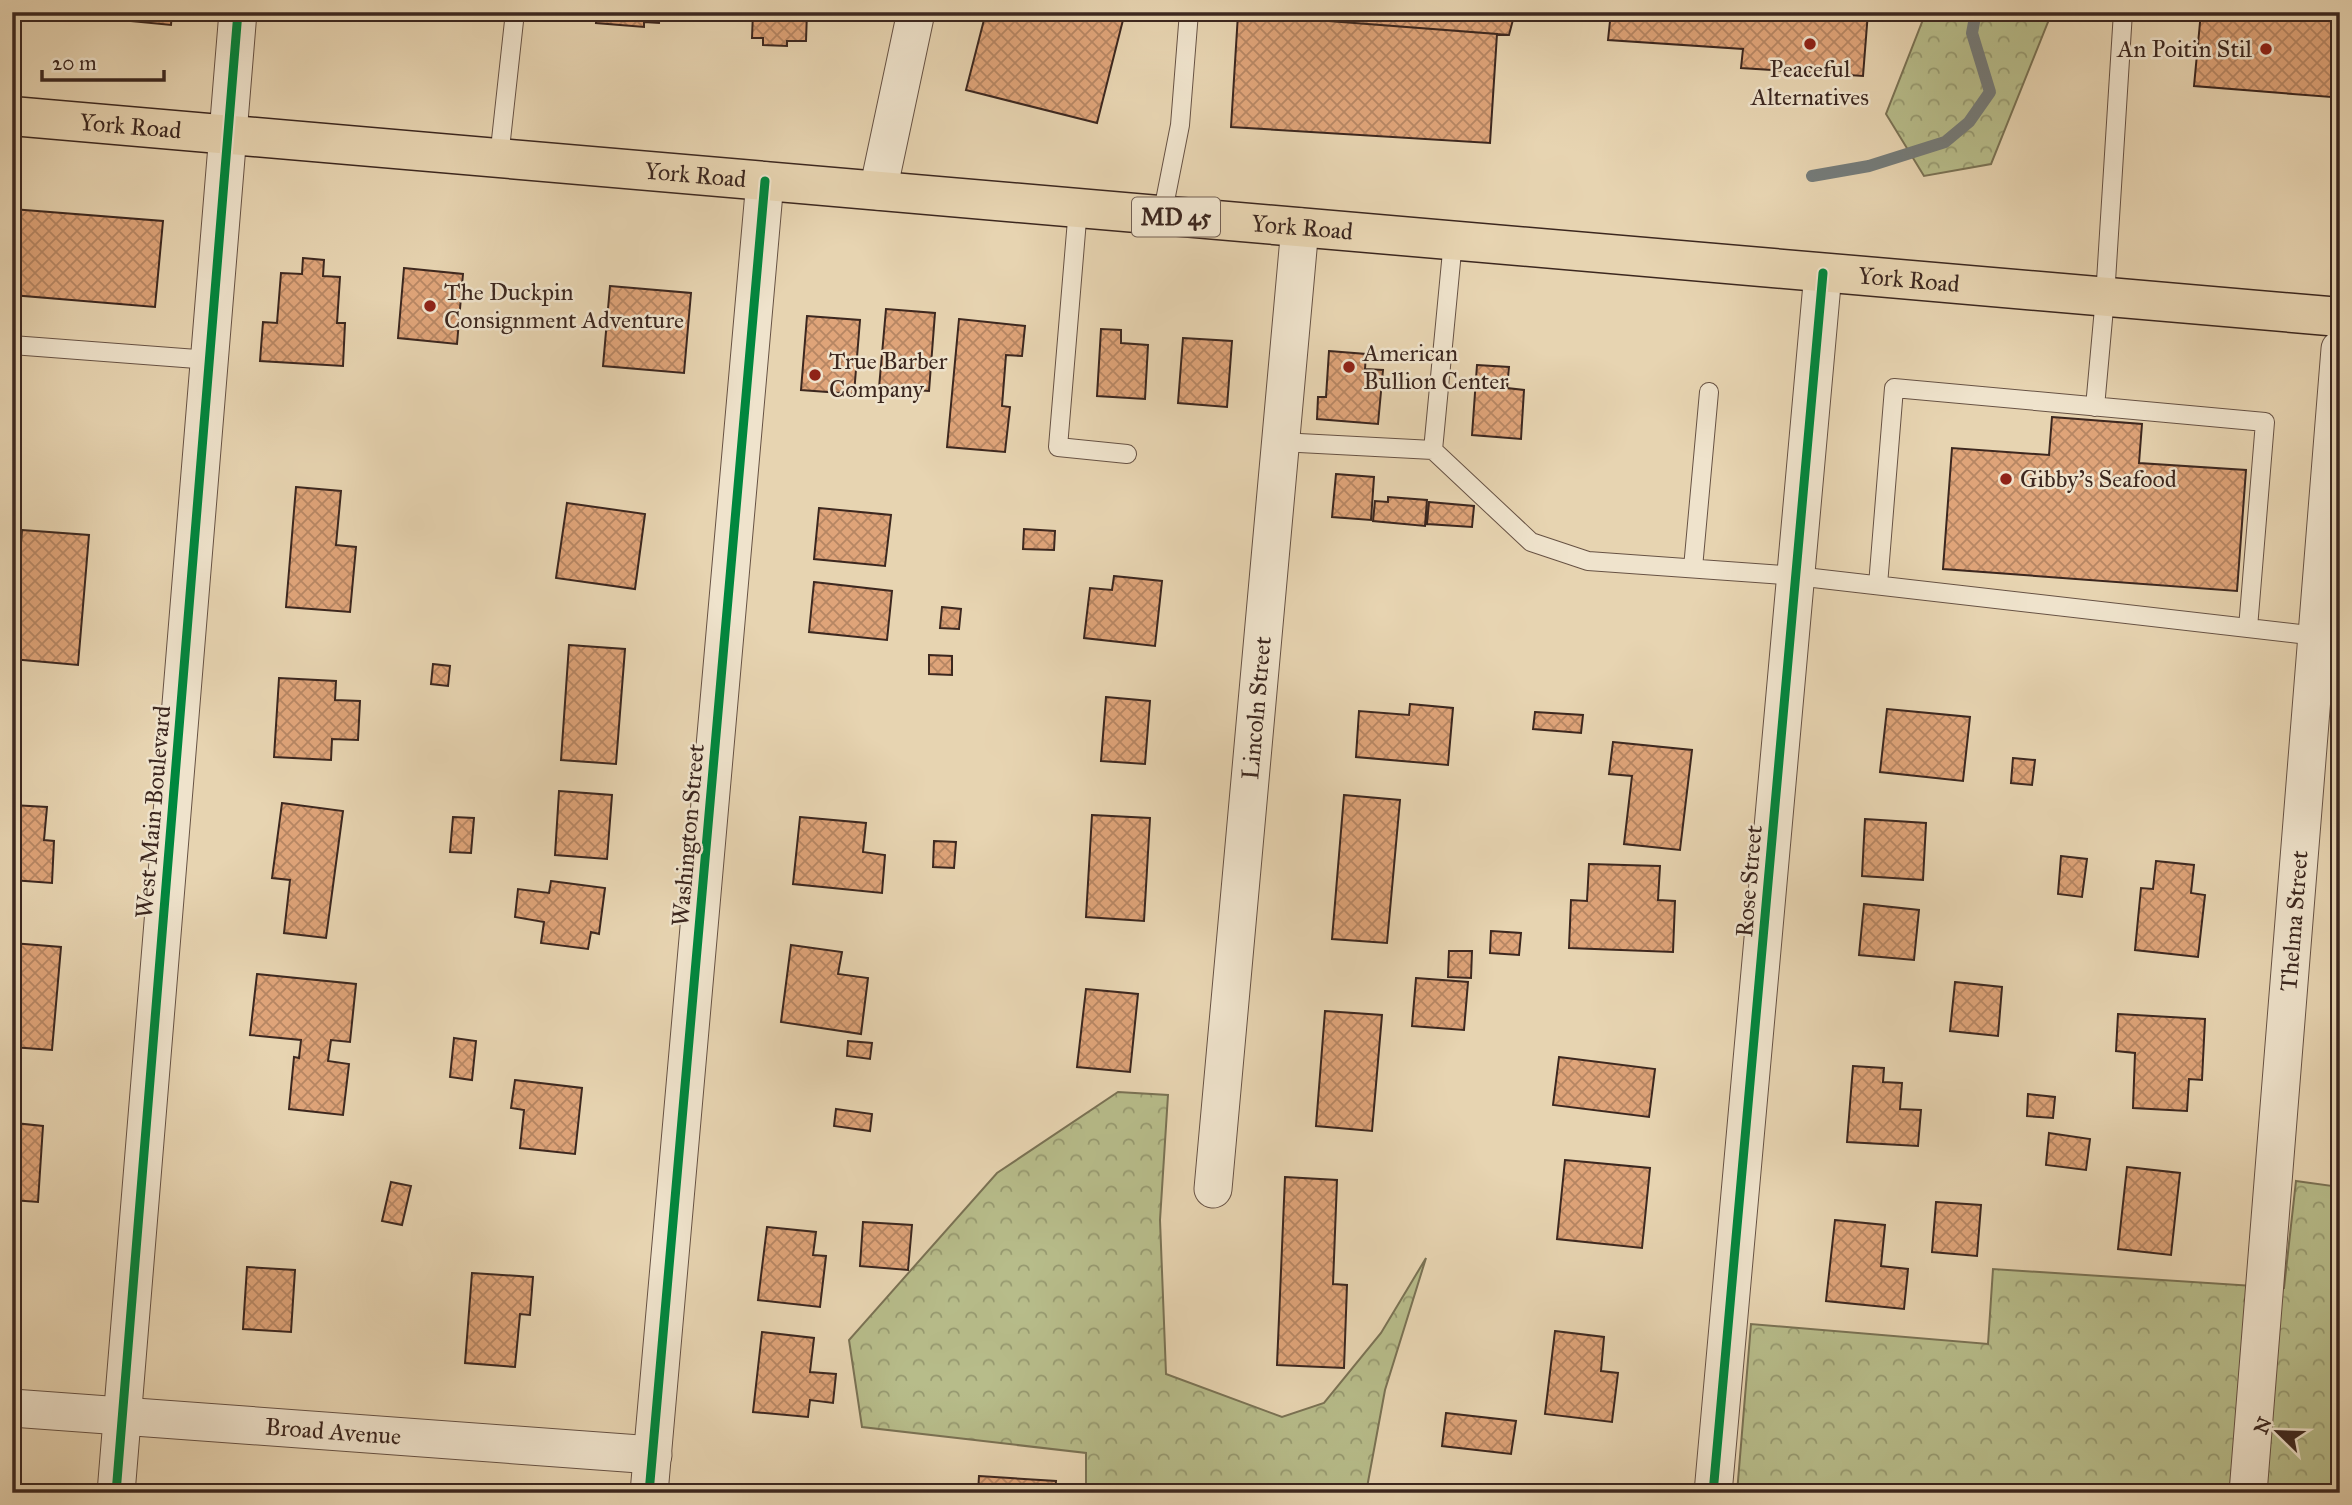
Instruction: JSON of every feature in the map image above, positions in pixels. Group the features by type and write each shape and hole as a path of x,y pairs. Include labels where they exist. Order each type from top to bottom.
{"main road":[{"name":"York Road","path":"12,116 2340,317"}],"street":[{"name":"West Main Boulevard","path":"116,1493 238,12"},
{"path":"878,191 916,12"},
{"name":"Washington Street","path":"649,1493 765,181"},
{"name":"Lincoln Street","path":"1213,1189 1300,227"},
{"name":"Rose Street","path":"1713,1493 1823,273"},
{"name":"Thelma Street","path":"2248,1493 2326,682 2317,636 2334,500 2340,349"},
{"name":"Broad Avenue","path":"12,1408 653,1455"}],"lane":[{"path":"499,158 515,12"},
{"path":"1163,216 1180,125 1189,12"},
{"path":"2095,407 2105,297 2123,12"},
{"path":"1078,208 1058,447 1127,454"},
{"path":"1433,450 1453,241"},
{"path":"12,345 210,360"},
{"path":"1878,585 1894,388 2264,422 2248,628"},
{"path":"1693,568 1709,392"},
{"path":"1280,442 1433,450 1531,542 1588,561 1796,576 2317,636"}],"green space":[{"path":"1926,12 2052,12 1991,164 1924,176 1886,114"},
{"path":"1118,1092 1168,1095 1160,1220 1166,1374 1282,1417 1324,1403 1381,1333 1426,1258 1385,1390 1366,1493 1086,1493 1086,1453 862,1427 849,1340 997,1173"},
{"path":"2296,1181 2340,1187 2340,1493 1737,1493 1751,1324 1988,1344 1993,1269 2284,1288"}],"building":[{"path":"80,12 172,12 171,25 80,16"},
{"path":"597,12 660,12 659,23 644,22 644,27 596,23"},
{"path":"753,12 807,12 806,41 787,41 787,46 763,45 763,38 752,38"},
{"path":"986,12 1125,12 1097,123 966,90"},
{"path":"1212,12 1515,12 1509,35"},
{"path":"1611,12 1868,12 1863,76 1741,68 1743,49 1608,40"},
{"name":"An Poitin Stil","path":"2201,12 2338,12 2331,97 2194,86"},
{"path":"1238,14 1497,34 1490,143 1231,127"},
{"path":"12,209 163,221 155,307 12,295"},
{"path":"303,258 324,260 323,276 340,277 337,323 345,323 343,366 260,361 263,322 277,323 281,273 302,274"},
{"name":"The Duckpin Consignment Adventure","path":"404,268 463,274 457,344 398,338"},
{"path":"610,286 691,293 684,373 603,366"},
{"path":"886,309 935,313 929,391 879,388"},
{"path":"807,316 860,320 854,394 801,390"},
{"path":"959,319 1025,326 1022,356 1006,355 1002,406 1010,407 1005,452 947,447"},
{"path":"1101,329 1121,330 1121,343 1148,345 1145,399 1097,396"},
{"path":"1183,338 1232,341 1227,407 1178,403"},
{"path":"1329,351 1366,354 1365,369 1383,370 1378,424 1317,419 1318,397 1326,397"},
{"path":"1477,365 1509,367 1507,388 1524,390 1521,439 1472,435"},
{"path":"2052,417 2142,424 2139,463 2246,470 2237,591 1943,569 1952,448 2049,455"},
{"path":"1336,474 1374,477 1371,520 1332,517"},
{"path":"296,487 341,491 336,545 356,547 350,612 286,607"},
{"path":"1388,497 1427,500 1425,526 1373,521 1375,501 1388,502"},
{"path":"1429,502 1474,506 1472,527 1427,524"},
{"path":"567,503 645,514 635,589 556,578"},
{"path":"819,508 891,515 885,566 814,559"},
{"path":"1024,529 1055,531 1054,550 1023,549"},
{"path":"22,530 89,535 78,665 12,659 12,592 17,592"},
{"path":"1114,576 1162,581 1155,646 1084,638 1090,588 1112,590"},
{"path":"814,582 892,591 887,640 809,632"},
{"path":"942,607 961,609 959,629 940,628"},
{"path":"569,645 625,649 616,764 561,760"},
{"path":"929,655 952,656 952,675 929,674"},
{"path":"433,664 450,666 448,686 431,684"},
{"path":"279,678 336,681 335,700 360,701 358,740 332,739 331,760 274,757"},
{"path":"1106,697 1150,701 1145,764 1101,761"},
{"path":"1410,704 1453,708 1448,765 1356,757 1359,711 1409,715"},
{"path":"1887,709 1970,717 1963,781 1880,772"},
{"path":"1535,712 1583,715 1581,733 1533,729"},
{"path":"1613,742 1692,750 1680,850 1624,844 1632,776 1609,774"},
{"path":"2013,758 2035,760 2032,785 2011,783"},
{"path":"559,791 612,795 607,859 555,855"},
{"path":"1344,795 1400,800 1387,943 1332,939"},
{"path":"282,803 343,811 326,938 284,933 290,880 272,878"},
{"path":"12,805 47,807 44,840 54,841 52,883 12,880"},
{"path":"1092,815 1150,818 1144,921 1086,917"},
{"path":"453,817 474,818 471,853 450,852"},
{"path":"800,817 866,823 863,852 885,855 882,893 793,884"},
{"path":"1865,819 1926,823 1923,880 1862,876"},
{"path":"934,841 956,842 954,868 933,867"},
{"path":"2061,856 2087,859 2082,897 2058,894"},
{"path":"2156,861 2194,865 2191,893 2205,895 2198,957 2135,950 2141,888 2153,889"},
{"path":"1589,864 1660,866 1658,900 1675,901 1673,952 1569,948 1571,900 1587,901"},
{"path":"551,881 605,888 599,934 591,932 588,949 541,943 544,922 515,917 518,889 549,893"},
{"path":"1864,904 1919,910 1914,960 1859,955"},
{"path":"1491,931 1521,933 1519,955 1490,953"},
{"path":"12,943 61,947 52,1050 12,1047"},
{"path":"791,945 842,952 838,974 868,978 861,1034 781,1022"},
{"path":"1449,951 1472,951 1471,978 1448,977"},
{"path":"257,974 356,984 350,1042 331,1040 328,1061 349,1064 343,1115 289,1109 294,1057 299,1058 301,1040 250,1035"},
{"path":"1416,978 1468,982 1464,1030 1412,1026"},
{"path":"1955,982 2002,987 1998,1036 1950,1031"},
{"path":"1086,989 1138,994 1130,1072 1077,1067"},
{"path":"1325,1011 1382,1015 1372,1131 1316,1126"},
{"path":"2118,1014 2205,1019 2202,1080 2189,1079 2187,1111 2133,1108 2135,1053 2116,1051"},
{"path":"454,1038 476,1041 472,1080 450,1077"},
{"path":"848,1041 872,1043 870,1059 847,1056"},
{"path":"1559,1057 1655,1069 1649,1117 1553,1105"},
{"path":"1853,1066 1884,1068 1883,1082 1902,1083 1900,1109 1921,1110 1918,1146 1847,1142"},
{"path":"515,1080 582,1088 575,1154 520,1148 524,1110 511,1108"},
{"path":"12,1081 18,1082 15,1123 43,1126 38,1202 12,1200"},
{"path":"2028,1094 2055,1097 2053,1118 2027,1116"},
{"path":"836,1109 872,1114 870,1131 834,1126"},
{"path":"2049,1133 2090,1139 2086,1170 2046,1165"},
{"path":"1565,1160 1650,1168 1642,1248 1557,1239"},
{"path":"2127,1167 2180,1173 2171,1255 2118,1249"},
{"path":"1285,1177 1337,1180 1333,1284 1347,1285 1344,1368 1277,1365"},
{"path":"391,1182 411,1186 402,1225 382,1221"},
{"path":"1936,1202 1981,1205 1977,1256 1932,1252"},
{"path":"1835,1220 1885,1225 1881,1266 1908,1269 1904,1309 1826,1301"},
{"path":"863,1222 912,1225 908,1270 860,1266"},
{"path":"767,1227 816,1232 813,1255 826,1256 820,1307 758,1300"},
{"path":"12,1239 20,1240 13,1330 12,1330"},
{"path":"247,1267 295,1270 291,1332 243,1329"},
{"path":"472,1273 533,1277 530,1315 520,1314 515,1367 465,1363"},
{"path":"1555,1331 1604,1337 1601,1371 1618,1373 1612,1422 1545,1414"},
{"path":"762,1332 814,1338 810,1372 836,1374 833,1403 810,1400 808,1417 753,1412"},
{"path":"1446,1413 1516,1421 1511,1454 1442,1446"},
{"path":"979,1476 1056,1481 1055,1493 978,1493"}],"waterway":[{"path":"1812,176 1869,166 1945,142 1969,122 1990,92 1972,33 1976,12"}],"cycle path":[{"path":"116,1493 238,12"},
{"path":"649,1493 765,181"},
{"path":"1713,1493 1823,273"}],"place":[{"name":"Peaceful Alternatives","path":"1810,44"},
{"name":"An Poitin Stil","path":"2266,49"},
{"name":"The Duckpin Consignment Adventure","path":"430,306"},
{"name":"American Bullion Center","path":"1349,367"},
{"name":"True Barber Company","path":"815,375"},
{"name":"Gibby’s Seafood","path":"2006,479"}]}
